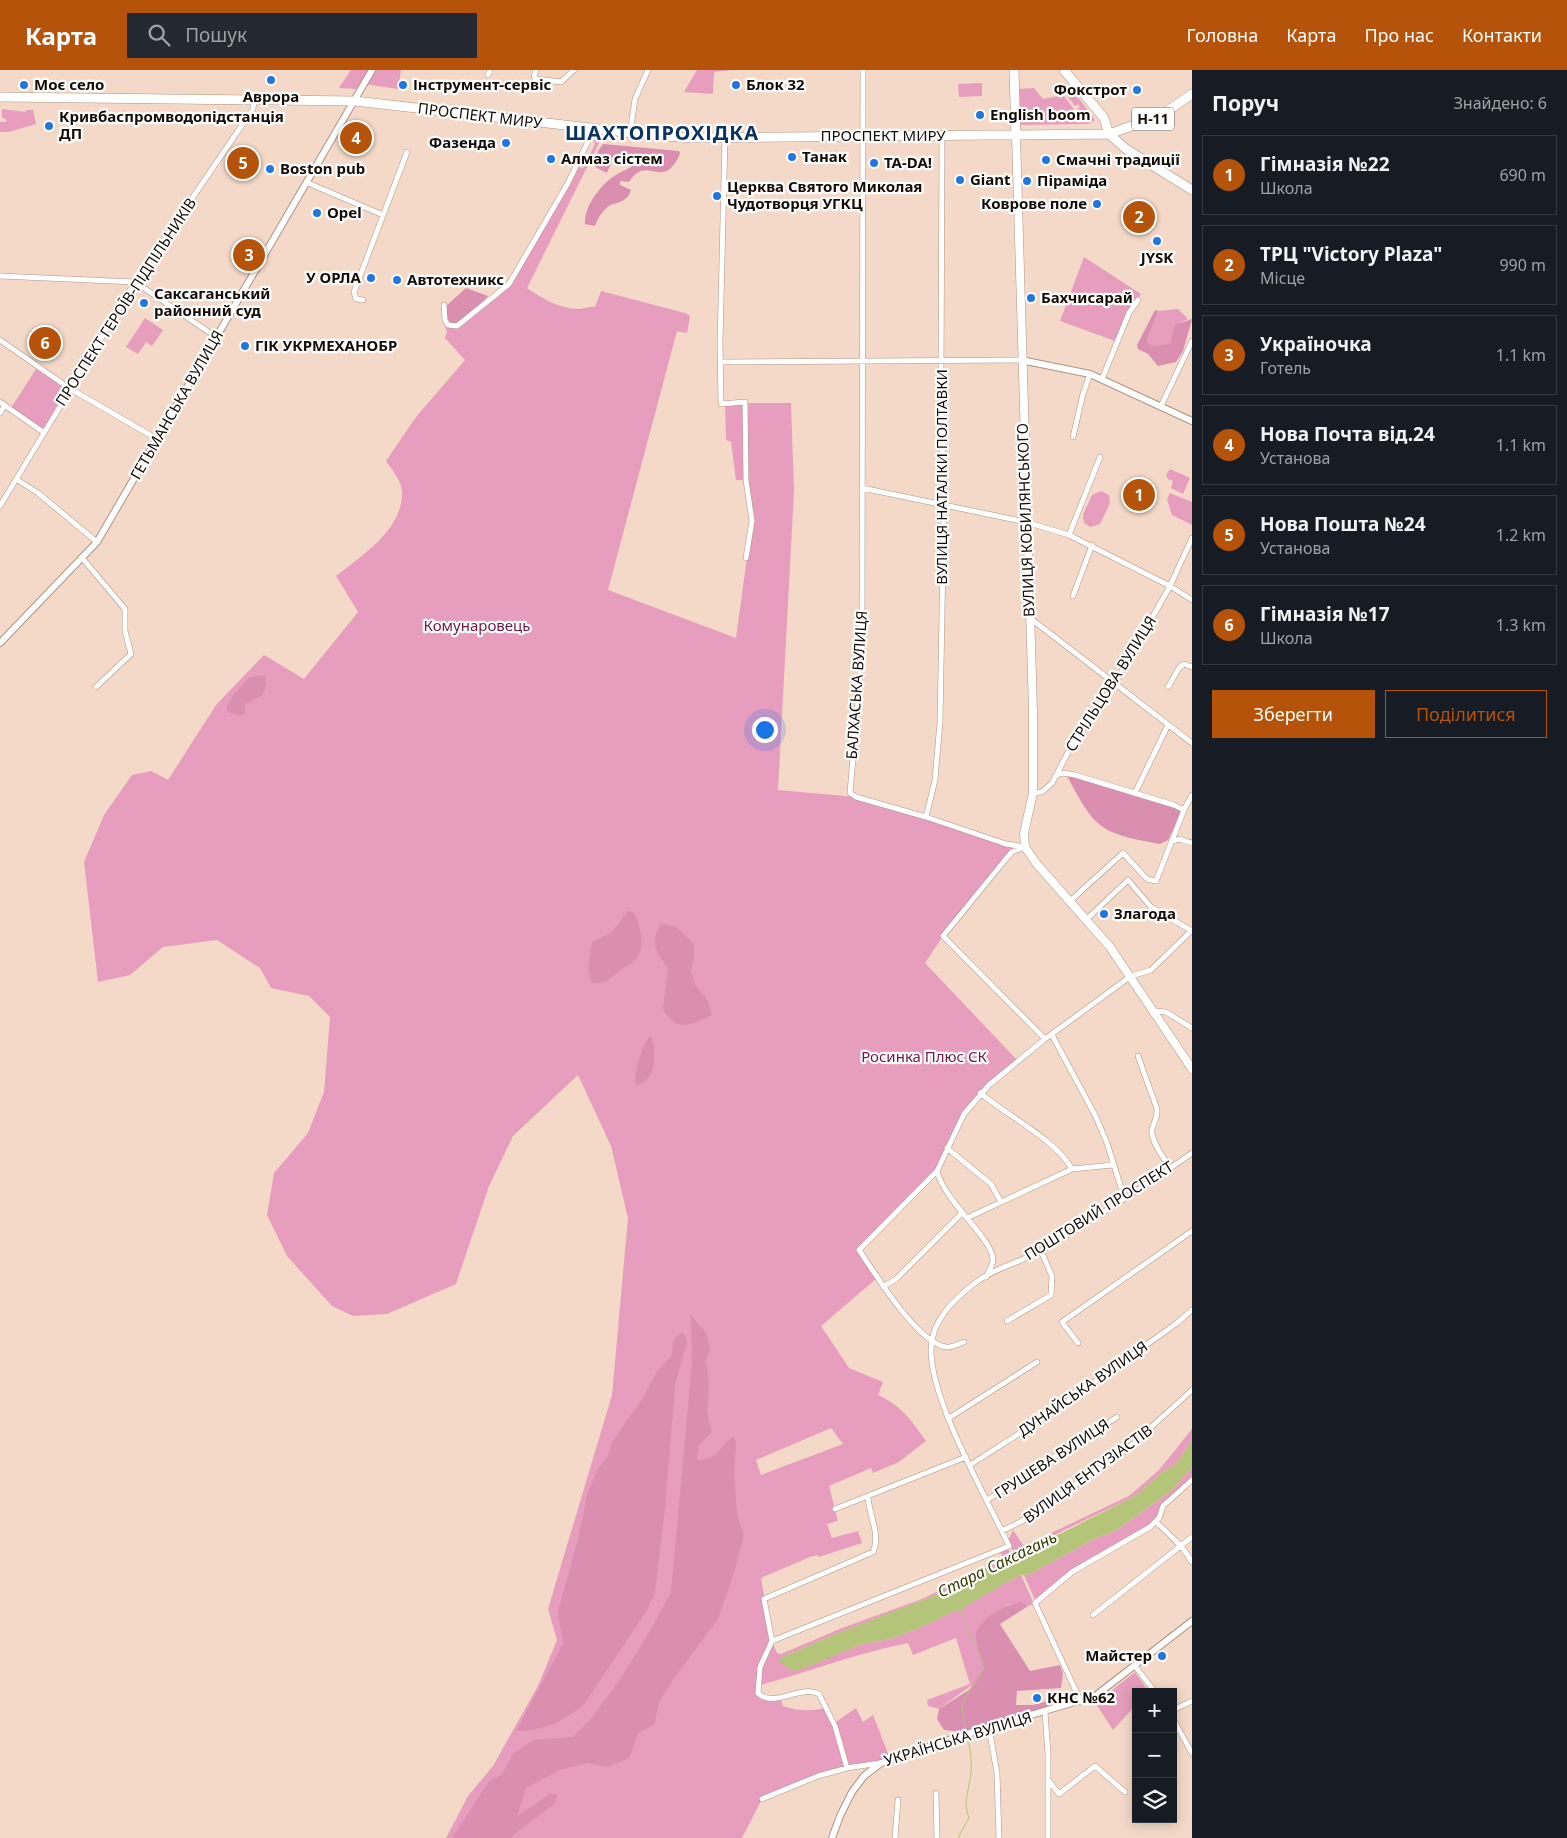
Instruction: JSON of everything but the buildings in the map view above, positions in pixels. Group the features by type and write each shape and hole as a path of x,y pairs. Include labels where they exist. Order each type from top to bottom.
{"main road":[{"name":"ВУЛИЦЯ КОБИЛЯНСЬКОГО","path":"1014,70 1028,616 1033,711 1033,793 1024,833 1025,847"},
{"name":"Н-11","path":"1064,70 1104,118 1109,134 1126,149 1192,190"},
{"name":"Н-11","path":"1109,134 1160,116 1192,94"},
{"name":"ПРОСПЕКТ МИРУ","path":"0,97 355,101 669,137 1109,134"},
{"path":"1025,847 1036,863 1110,947 1155,1011 1192,1069"}],"street":[{"name":"ГЕТЬМАНСЬКА ВУЛИЦЯ","path":"0,643 97,542 308,183 372,70"},
{"path":"536,70 534,76 536,79 561,82 574,70"},
{"path":"630,133 635,100 648,70"},
{"name":"БАЛХАСЬКА ВУЛИЦЯ","path":"862,70 862,648 850,793 856,798 926,817 1006,844 1025,847"},
{"name":"ПРОСПЕКТ ГЕРОЇВ-ПІДПІЛЬНИКІВ","path":"0,506 69,388 135,282 253,110 254,100"},
{"path":"444,305 445,320 448,325 457,326 509,284 568,184 594,129"},
{"name":"ВУЛИЦЯ НАТАЛКИ ПОЛТАВКИ","path":"926,817 935,780 939,741 944,505 941,380 943,361 942,136"},
{"path":"725,137 721,404 745,402 746,480 752,521 746,558"},
{"path":"363,300 353,295 407,152"},
{"path":"308,183 383,215"},
{"path":"0,276 135,282 216,337"},
{"path":"1102,379 1129,313 1138,300"},
{"path":"0,340 69,388 156,439"},
{"path":"1161,406 1192,341"},
{"path":"721,362 1021,360 1090,374 1192,421"},
{"path":"1073,437 1082,394 1090,374"},
{"path":"0,413 2,404 43,432"},
{"path":"1069,535 1100,457"},
{"path":"16,479 38,493 97,542"},
{"path":"862,488 1026,522 1069,535 1170,586 1192,600"},
{"name":"СТРІЛЬЦОВА ВУЛИЦЯ","path":"1033,793 1046,789 1057,775 1072,743 1116,682 1170,586 1192,538"},
{"path":"1073,596 1092,545"},
{"path":"82,559 125,610 125,631 131,654 96,687"},
{"path":"1028,616 1116,682 1192,743"},
{"path":"1168,687 1179,668 1184,664 1192,667"},
{"path":"1135,793 1168,724"},
{"path":"1057,775 1062,773 1075,775 1184,810"},
{"path":"1070,901 1123,852 1151,882 1156,881 1192,794"},
{"path":"1171,842 1179,839 1192,843"},
{"path":"1025,847 1012,852 1004,860 943,936 1045,1039"},
{"path":"964,1342 948,1348 932,1341 918,1329 883,1287 859,1250 937,1171 946,1148 962,1118 980,1093 1045,1039 1131,976 1141,975 1151,970 1192,931 1152,907 1128,880 1086,920"},
{"path":"1155,1011 1171,1015 1192,1028"},
{"path":"1052,1035 1095,1115 1107,1143 1124,1197"},
{"path":"1138,1056 1157,1109 1158,1116 1152,1130 1153,1136 1169,1167"},
{"path":"980,1093 1055,1147 1072,1169"},
{"path":"946,1148 991,1184 1001,1202"},
{"name":"ПОШТОВИЙ ПРОСПЕКТ","path":"772,1641 1008,1546 949,1418 933,1369 932,1341 942,1314 975,1283 1041,1251 1192,1154"},
{"path":"967,1218 1072,1169 1113,1165"},
{"path":"937,1171 945,1192 967,1218 991,1253 992,1263 986,1277"},
{"path":"883,1287 896,1279 962,1213"},
{"path":"1078,1343 1062,1322 1192,1231"},
{"path":"1007,1321 1052,1295 1052,1276 1041,1251"},
{"name":"ДУНАЙСЬКА ВУЛИЦЯ","path":"970,1465 1048,1415 1177,1323 1192,1310"},
{"path":"949,1418 1037,1362"},
{"name":"ВУЛИЦЯ ЕНТУЗІАСТІВ","path":"1002,1531 1026,1519 1128,1448 1156,1425 1192,1390"},
{"name":"ГРУШЕВА ВУЛИЦЯ","path":"987,1500 1117,1417"},
{"path":"835,1509 966,1457"},
{"path":"1081,1702 1035,1603 1072,1572 1156,1522 1163,1506 1192,1480"},
{"path":"847,1768 835,1726 820,1694 807,1691 769,1698 761,1697 758,1693 760,1667 772,1641 764,1600 873,1552 876,1538 868,1496"},
{"path":"1156,1522 1177,1543 1182,1545 1192,1562"},
{"path":"1093,1615 1192,1537"},
{"name":"УКРАЇНСЬКА ВУЛИЦЯ","path":"762,1799 818,1776 847,1768 881,1763 960,1736 1081,1702 1102,1692 1192,1620"},
{"path":"1136,1666 1152,1688"},
{"path":"1177,1708 1192,1701"},
{"path":"1045,1712 1049,1780 1048,1838"},
{"path":"1177,1725 1192,1753"},
{"path":"988,1728 997,1773 999,1838"},
{"path":"832,1838 852,1792 864,1776 881,1763"},
{"path":"1049,1780 1059,1794 1096,1766 1126,1792"},
{"path":"936,1793 937,1838"},
{"path":"895,1838 898,1800"}],"green space":[{"path":"351,70 368,70 357,89 339,88"},
{"path":"372,70 401,70 398,89 364,84"},
{"path":"697,70 733,70 714,72 713,94 684,92"},
{"path":"982,83 982,96 959,97 958,84"},
{"path":"1034,88 1043,99 1063,95 1074,112 1080,107 1078,104 1075,106 1066,94 1066,92 1072,90 1094,118 1094,121 1088,124 1019,125 1018,89"},
{"path":"2,109 26,112 26,110 33,110 36,124 9,132 0,132 0,122 6,122 6,119 2,118"},
{"path":"593,140 600,141 527,288 552,303 572,309 595,307 601,291 685,313 690,316 687,333 677,331 608,590 736,638 752,521 746,480 736,480 731,442 726,440 725,403 791,403 794,491 778,790 856,797 1006,844 1025,847 1012,852 943,936 925,963 1018,1061 973,1102 937,1171 859,1250 877,1278 821,1326 849,1368 883,1382 878,1395 900,1409 911,1420 926,1441 899,1462 873,1473 871,1468 829,1486 838,1521 827,1524 832,1538 858,1531 862,1543 819,1557 818,1555 810,1557 761,1578 772,1641 777,1653 781,1654 842,1628 922,1599 1000,1561 1003,1558 1000,1551 1008,1549 1014,1559 983,1571 954,1588 843,1631 780,1658 835,1655 859,1645 889,1639 917,1629 957,1610 961,1611 965,1606 1021,1575 1034,1604 1028,1606 1021,1601 1006,1606 981,1655 984,1669 976,1682 939,1709 928,1706 927,1700 970,1684 956,1638 913,1655 908,1643 889,1647 757,1686 761,1697 780,1697 783,1706 788,1708 811,1710 828,1707 836,1722 856,1708 863,1722 873,1715 889,1756 880,1761 831,1770 763,1797 742,1838 446,1838 468,1796 493,1766 538,1686 557,1640 548,1609 612,1395 628,1218 611,1146 578,1075 513,1136 489,1186 456,1284 387,1314 353,1316 332,1306 287,1256 267,1215 274,1173 308,1133 324,1092 330,1017 309,996 271,988 260,968 217,940 163,947 130,975 98,982 84,862 104,815 132,775 151,771 168,780 216,705 264,655 304,679 358,612 336,576 379,541 396,518 400,506 402,488 386,461 416,417 465,360 445,338 447,332 443,321 458,327 511,285 579,167 583,168 595,144","holes":["831,1428 843,1444 761,1475 756,1460"]},
{"path":"1084,257 1141,294 1128,313 1115,341 1060,321"},
{"path":"1178,309 1188,319 1175,326 1170,345 1152,346 1147,341 1158,311"},
{"path":"145,318 163,330 152,346 146,342 138,354 126,347"},
{"path":"36,369 66,389 45,427 42,428 11,408"},
{"path":"1170,469 1190,478 1183,494 1171,488 1173,481 1168,479 1166,475"},
{"path":"1101,491 1109,495 1110,503 1100,524 1090,527 1084,523 1083,515 1092,495"},
{"path":"1170,493 1192,502 1192,525 1172,515 1167,499"},
{"path":"1192,1429 1192,1440 1176,1464 1165,1470 1135,1496 1025,1549 1016,1557 1008,1541 1013,1530 1023,1545 1026,1545 1129,1496 1159,1470"},
{"path":"1192,1467 1192,1480 1163,1506 1156,1522 1072,1572 1036,1602 1024,1575 1030,1574 1096,1538 1115,1531 1171,1491"},
{"path":"1135,1672 1146,1688 1132,1688 1132,1709 1113,1730 1094,1701 1111,1691"}],"shaded area":[{"path":"603,144 679,151 680,154 674,164 664,172 643,171 636,174 629,182 620,181 620,185 631,190 630,193 624,200 604,210 595,226 585,224 587,210 594,196 610,179 629,168 635,162 628,154 614,160 607,173 595,167 598,151"},
{"path":"466,288 488,296 467,317 452,325 447,320 446,306"},
{"path":"1155,310 1158,311 1147,341 1152,346 1170,344 1175,325 1192,319 1183,351 1176,362 1158,366 1148,354 1138,349 1137,345"},
{"path":"265,675 266,685 263,695 245,704 245,713 241,716 228,712 226,708 234,694 250,677"},
{"path":"1066,774 1174,806 1182,812 1168,840 1160,844 1111,832 1101,826 1084,807"},
{"path":"628,911 633,912 640,930 641,943 638,955 608,980 601,983 592,983 588,970 592,942 611,933"},
{"path":"661,923 676,927 694,944 694,958 691,971 695,985 708,1001 712,1015 691,1024 685,1025 674,1022 663,1009 668,968 657,951 655,941"},
{"path":"649,1037 652,1038 654,1065 652,1072 644,1082 637,1086 637,1069 641,1054"},
{"path":"691,1315 707,1334 710,1350 706,1360 709,1383 707,1412 712,1432 699,1445 697,1460 710,1458 733,1437 736,1441 734,1474 737,1514 744,1535 718,1619 674,1678 659,1702 654,1725 638,1733 629,1758 607,1767 587,1763 560,1770 526,1788 517,1816 550,1794 557,1794 555,1803 513,1835 512,1838 452,1838 489,1781 502,1774 513,1754 533,1740 573,1737 591,1719 621,1678 671,1592 692,1362"},
{"path":"683,1333 686,1336 687,1342 675,1385 665,1509 655,1592 647,1610 584,1704 569,1716 553,1724 535,1730 516,1731 563,1644 558,1612 578,1539 588,1492 598,1469 607,1458 612,1442 643,1398 656,1373 672,1355 673,1342 677,1336"},
{"path":"1192,1440 1192,1467 1171,1491 1115,1531 1096,1538 1030,1574 1018,1576 966,1606 961,1611 957,1610 917,1629 889,1639 859,1645 805,1668 793,1671 780,1662 780,1658 843,1631 954,1588 983,1571 1013,1559 1032,1545 1062,1533 1135,1496 1165,1470 1176,1464"},
{"path":"1021,1601 1028,1606 1000,1624 1030,1671 1060,1665 1063,1674 1061,1688 1017,1691 1016,1705 1033,1705 1048,1701 1051,1703 1050,1708 962,1732 944,1730 937,1719 939,1709 969,1690 984,1669 977,1643 976,1635 978,1629 994,1613"}],"waterway":[{"path":"961,1609 966,1626 982,1662 979,1678 964,1700 963,1715 967,1732"},
{"path":"958,1838 969,1818 966,1801 971,1762 967,1736"}],"place":[{"name":"Аврора","path":"271,80"},
{"name":"Моє село","path":"24,85"},
{"name":"Інструмент-сервіс","path":"403,85"},
{"name":"Блок 32","path":"736,85"},
{"name":"Фокстрот","path":"1137,90"},
{"name":"English boom","path":"980,115"},
{"name":"Кривбаспромводопідстанція ДП","path":"49,126"},
{"name":"Нова Почта від.24","path":"356,138"},
{"name":"Фазенда","path":"506,143"},
{"name":"Танак","path":"792,157"},
{"name":"Алмаз сістем","path":"551,159"},
{"name":"Смачні традиції","path":"1046,160"},
{"name":"Нова Пошта №24","path":"243,163"},
{"name":"TA-DA!","path":"874,163"},
{"name":"Boston pub","path":"270,169"},
{"name":"Giant","path":"960,180"},
{"name":"Піраміда","path":"1027,181"},
{"name":"Церква Святого Миколая Чудотворця УГКЦ","path":"717,196"},
{"name":"Коврове поле","path":"1097,204"},
{"name":"Opel","path":"317,213"},
{"name":"ТРЦ \"Victory Plaza\"","path":"1139,217"},
{"name":"JYSK","path":"1157,241"},
{"name":"Україночка","path":"249,255"},
{"name":"У ОРЛА","path":"371,278"},
{"name":"Автотехникс","path":"397,280"},
{"name":"Бахчисарай","path":"1031,298"},
{"name":"Саксаганський районний суд","path":"144,303"},
{"name":"Гімназія №17","path":"45,343"},
{"name":"ГІК УКРМЕХАНОБР","path":"245,346"},
{"name":"Гімназія №22","path":"1139,495"},
{"name":"Злагода","path":"1104,914"},
{"name":"Майстер","path":"1162,1656"},
{"name":"КНС №62","path":"1037,1698"}],"district":[{"name":"ШАХТОПРОХІДКА","path":"662,133"}],"park label":[{"name":"Комунаровець","path":"477,626"},
{"name":"Росинка Плюс СК","path":"924,1057"}],"water label":[{"name":"Стара Саксагань","path":"997,1564"}]}
